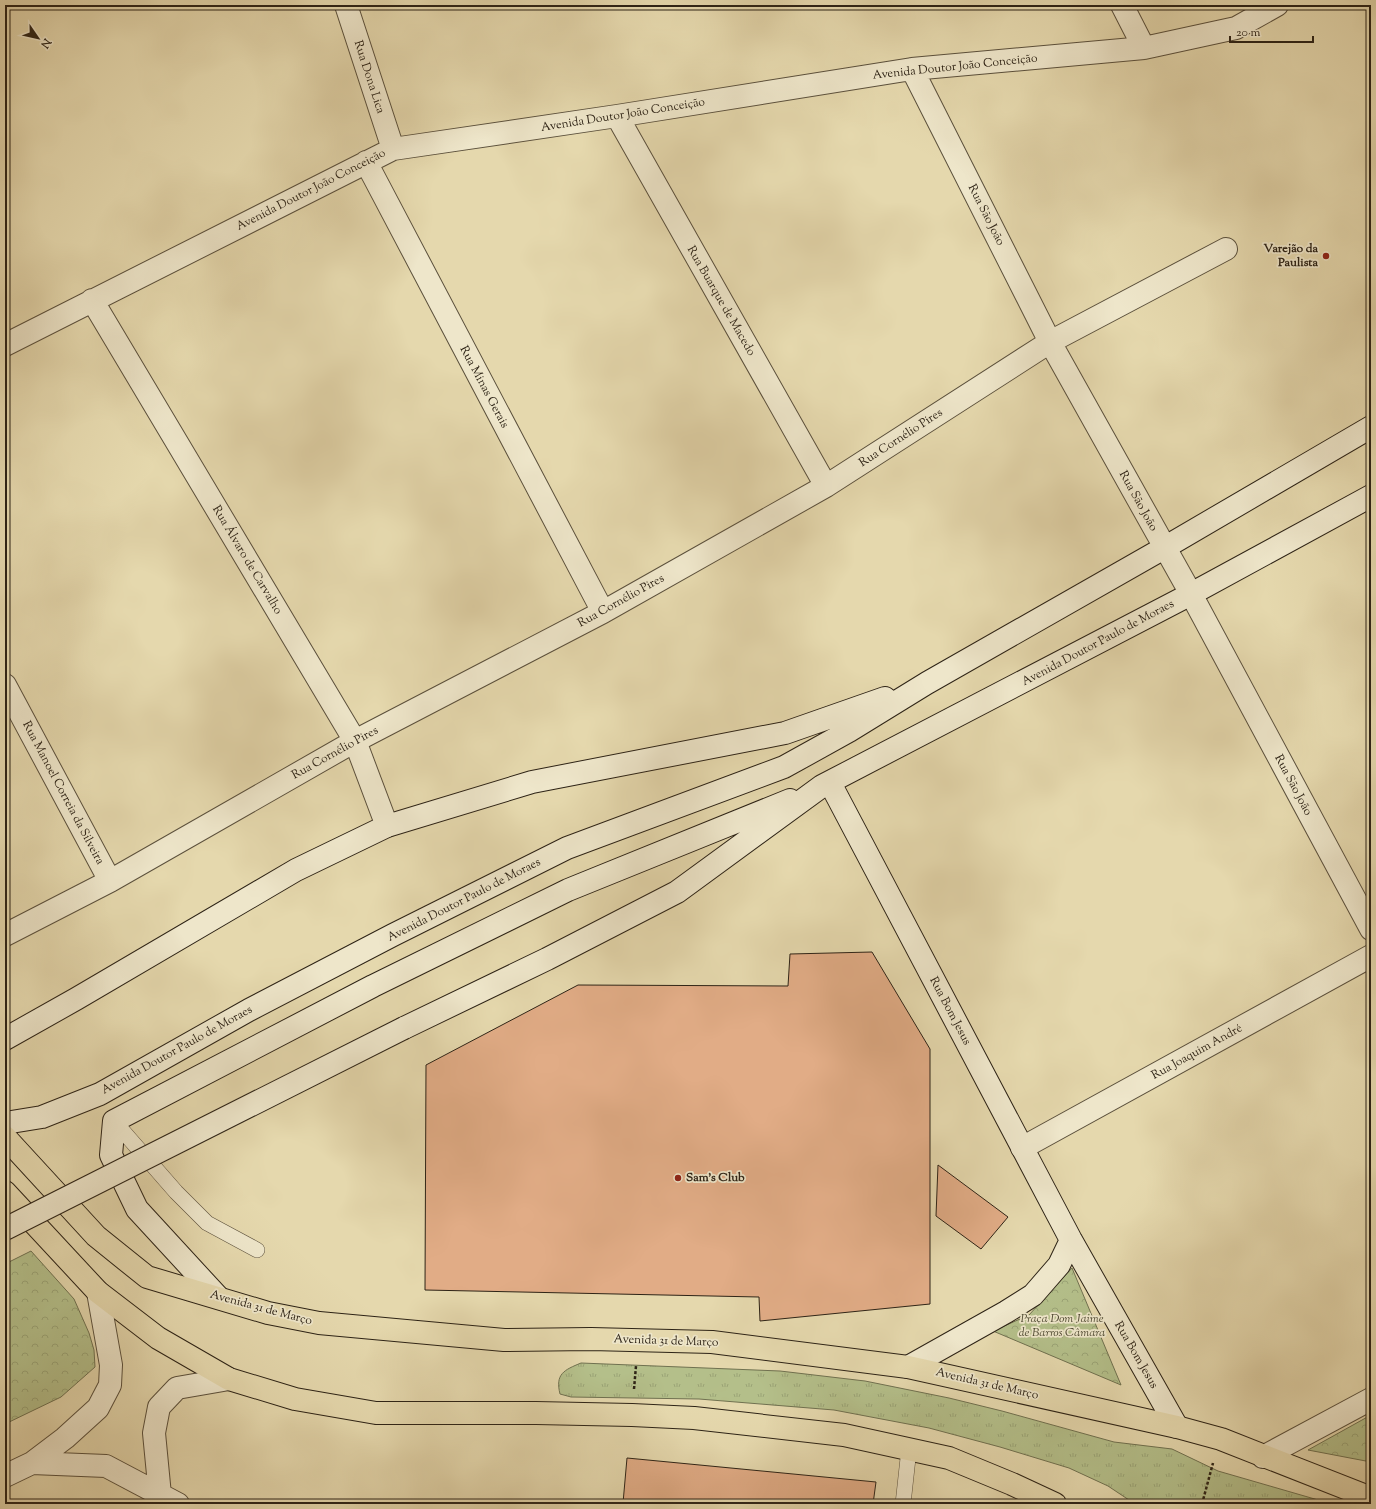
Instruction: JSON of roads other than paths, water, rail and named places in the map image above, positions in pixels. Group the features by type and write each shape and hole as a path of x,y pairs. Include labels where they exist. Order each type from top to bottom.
{"main road":[{"name":"Avenida 31 de Março","path":"5,1137 96,1236 147,1277 268,1313 318,1323 504,1340 584,1339 712,1342 908,1367 1177,1427 1221,1439 1263,1457 1371,1498"},
{"path":"5,1192 98,1292 158,1338 229,1379 295,1399 376,1413 536,1413 632,1415 694,1418 844,1435 949,1458 1012,1484 1055,1504"}],"street":[{"name":"Rua Dona Lica","path":"346,5 393,149"},
{"path":"1122,5 1144,48"},
{"name":"Avenida Doutor João Conceição","path":"5,345 393,149 617,116 912,69 1144,48 1236,28 1277,5"},
{"name":"Rua São João","path":"912,69 1050,342 1190,594 1371,929"},
{"name":"Rua Buarque de Macedo","path":"617,116 826,486"},
{"name":"Rua Minas Gerais","path":"366,162 603,612"},
{"name":"Rua Cornélio Pires","path":"5,935 110,881 355,741 603,612 826,486 1050,342 1226,249"},
{"name":"Rua Álvaro de Carvalho","path":"92,300 355,741 387,826"},
{"name":"Avenida Doutor Paulo de Moraes","path":"5,1123 42,1117 100,1094 249,1010 567,848 784,767 849,731 927,683 1164,548 1371,427"},
{"name":"Avenida Doutor Paulo de Moraes","path":"114,1121 373,986 568,890 826,784 1190,594 1371,496"},
{"name":"Avenida Doutor Paulo de Moraes","path":"5,1039 76,1000 296,870 387,826 532,782 785,733 927,683"},
{"name":"Rua Manoel Correia da Silveira","path":"5,684 110,881"},
{"name":"Avenida Doutor Paulo de Moraes","path":"5,1229 404,1028 547,959 677,892 826,784"},
{"name":"Rua Bom Jesus","path":"826,784 1071,1240 1177,1427"},
{"name":"Rua Joaquim André","path":"1022,1148 1371,956"},
{"path":"114,1121 111,1155 137,1209 218,1297"},
{"path":"908,1367 1033,1296 1059,1265 1071,1240"},
{"path":"5,1476 32,1463 65,1438 98,1408 110,1385 111,1365 98,1292"},
{"path":"169,1499 154,1433 159,1407 177,1388 229,1379"},
{"path":"1263,1457 1371,1399"},
{"path":"32,1463 106,1466 169,1499"}],"lane":[{"path":"114,1121 176,1192 207,1223 257,1250"},
{"path":"903,1504 909,1449"}],"place":[{"name":"Varejão da Paulista","path":"1326,256"},
{"name":"Sam's Club","path":"678,1178"}],"park label":[{"name":"Praça Dom Jaime de Barros Câmara","path":"1062,1326"}]}
